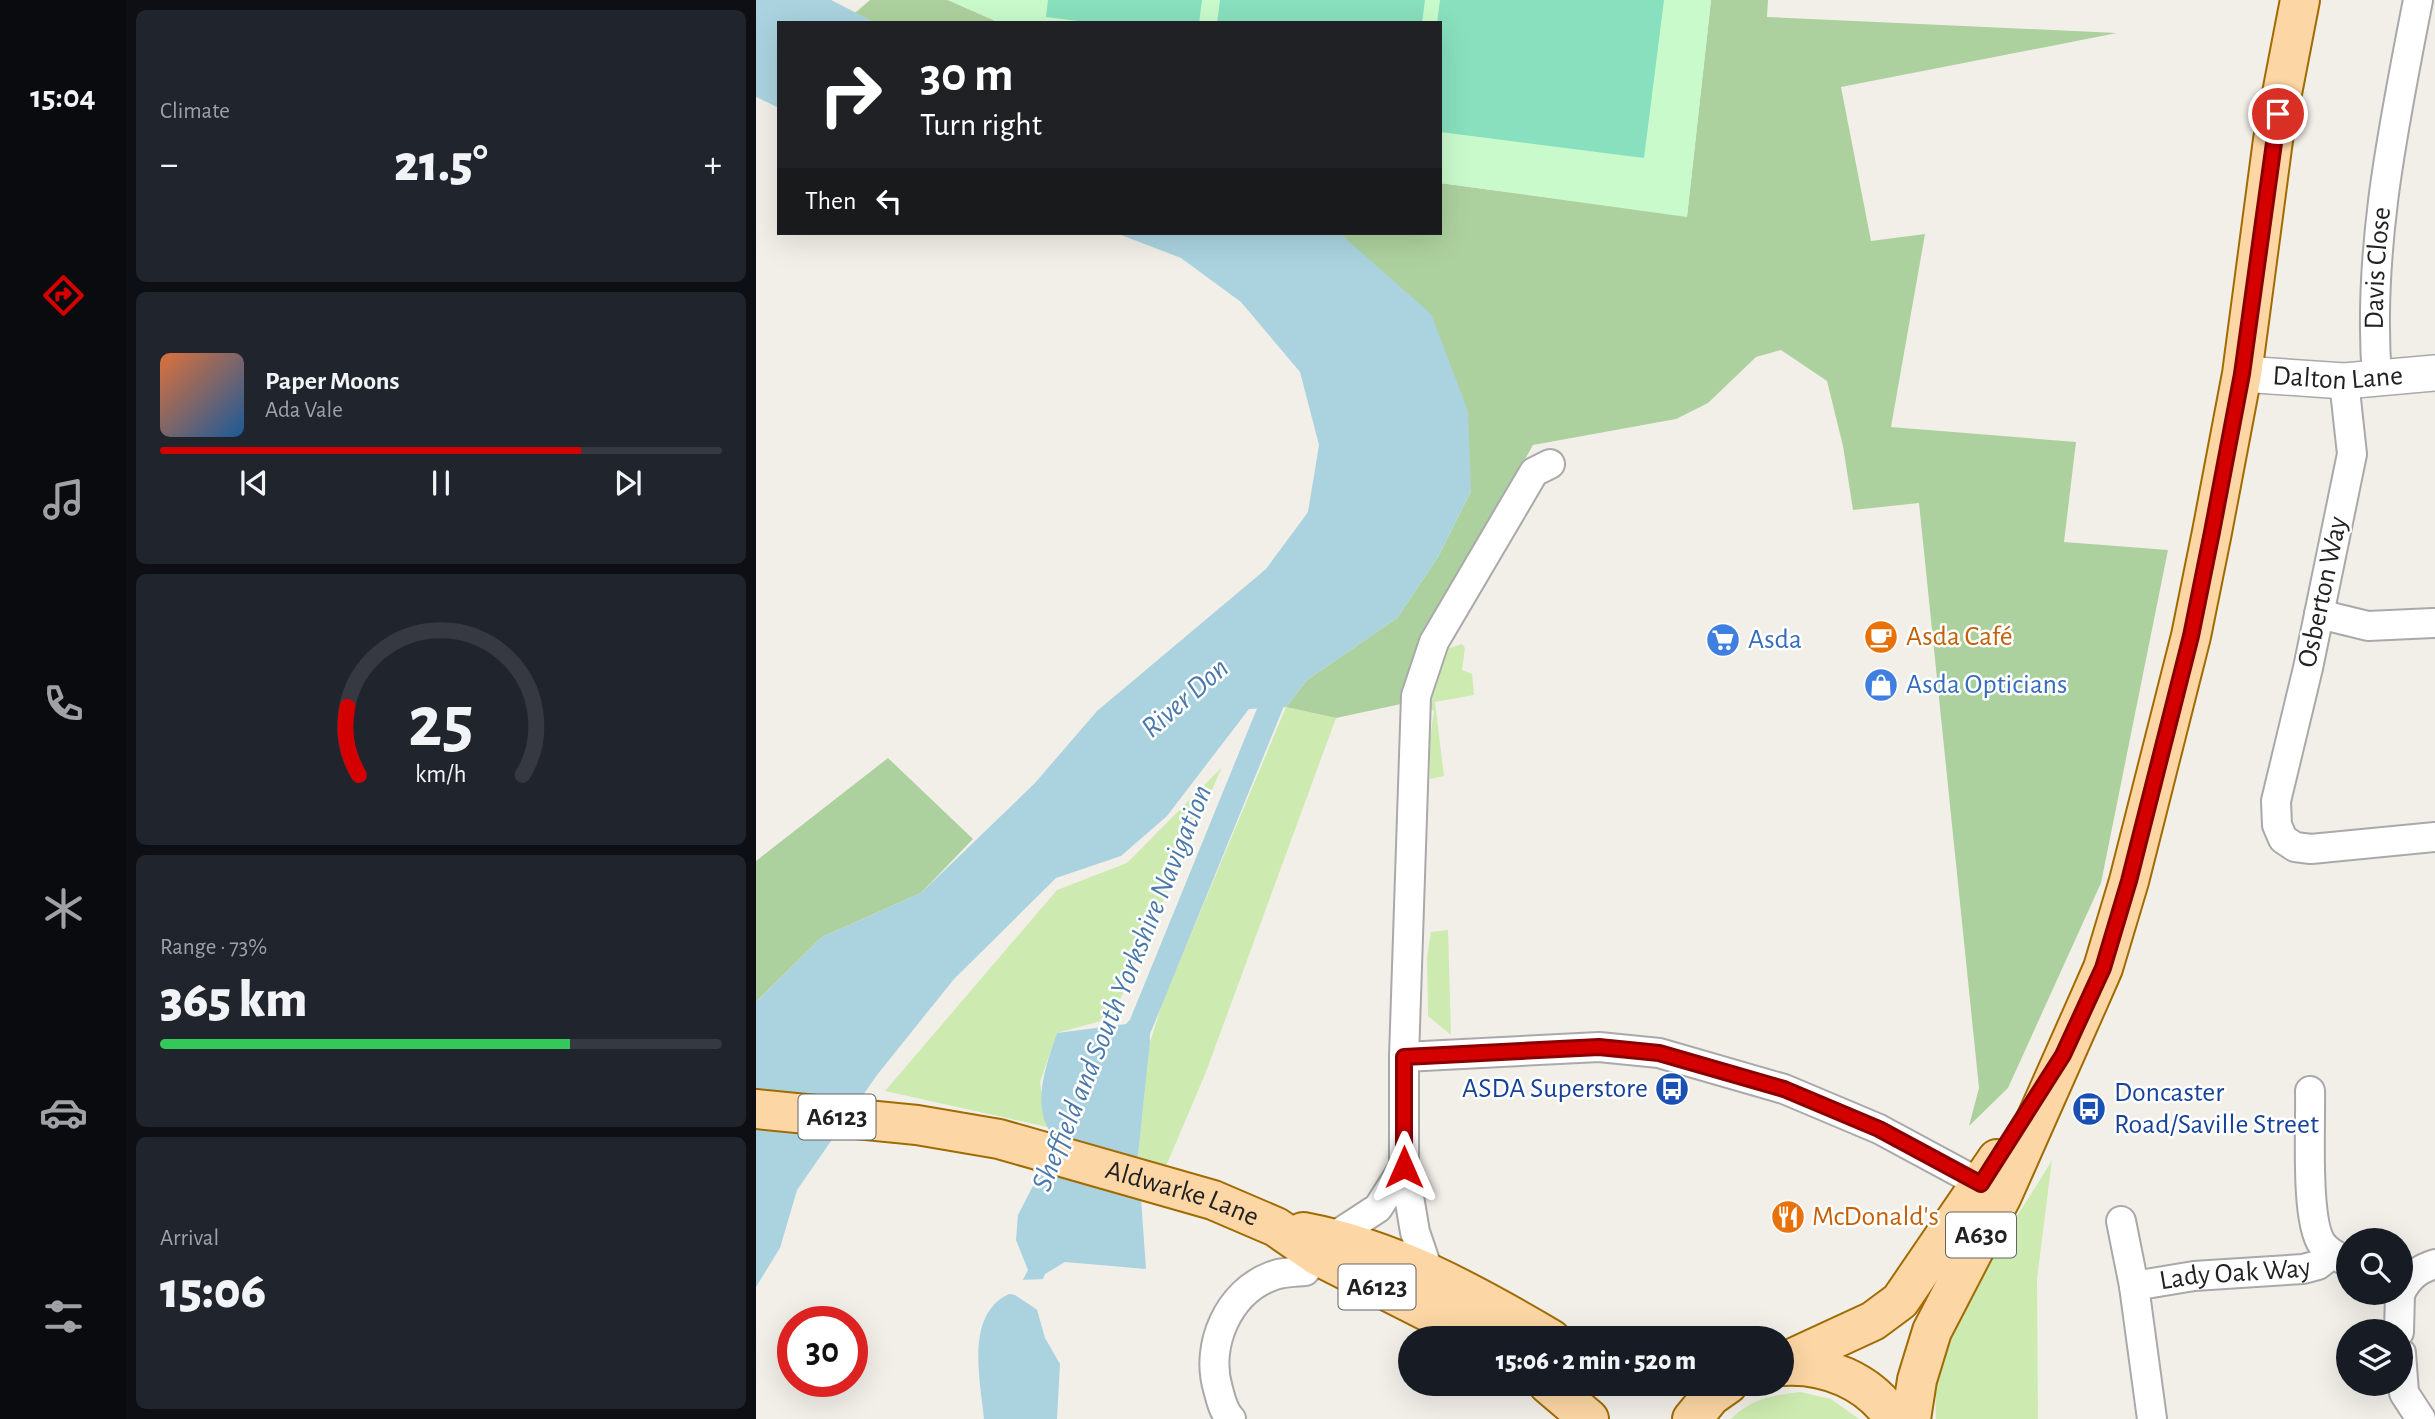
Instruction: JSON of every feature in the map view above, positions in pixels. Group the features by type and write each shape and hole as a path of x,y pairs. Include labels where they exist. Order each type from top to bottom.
{"main road":[{"name":"A630","path":"1911,1419 1917,1380 1932,1331 2003,1196 2103,968 2129,881 2191,636 2242,374 2273,140 2300,0"},
{"name":"A630","path":"1794,1358 1872,1321 1900,1301 1981,1184 2063,1055"},
{"name":"Aldwarke Lane","path":"756,1109 917,1125 999,1139 1213,1200 1325,1247 1460,1326"},
{"name":"Aldwarke Lane","path":"1325,1247 1429,1273 1492,1303 1529,1326"},
{"path":"1794,1365 1826,1369 1851,1380 1873,1395 1894,1419"},
{"path":"1562,1396 1589,1419"},
{"path":"1692,1419 1711,1396"}],"street":[{"name":"Davis Close","path":"2361,380 2373,324 2388,157 2418,0"},
{"name":"Dalton Lane","path":"2242,374 2361,380 2435,373"},
{"name":"Osberton Way","path":"2361,380 2351,454 2319,614 2276,801 2277,825 2283,839 2295,847 2311,849 2435,837"},
{"path":"1429,1273 1415,1232 1404,1167 1404,1057 1416,696 1434,642 1534,472 1550,464"},
{"path":"2319,614 2368,626 2434,623"},
{"path":"1404,1057 1599,1047 1659,1053 1784,1089 1879,1129 1981,1184"},
{"name":"Lady Oak Way","path":"2310,1091 2312,1216 2321,1243 2336,1255"},
{"path":"1231,1419 1225,1414 1214,1376 1216,1345 1226,1311 1250,1289 1272,1276 1305,1271 1325,1247 1378,1208 1404,1167"},
{"name":"Lady Oak Way","path":"2121,1221 2134,1286 2152,1419"},
{"name":"Lady Oak Way","path":"2134,1286 2194,1276 2303,1269 2336,1259"},
{"path":"2413,1276 2421,1268 2435,1264"},
{"path":"2406,1396 2421,1419"}],"green space":[{"path":"870,0 948,0 995,21 872,21 855,13"},
{"path":"948,0 1711,0 1687,217 1442,183 1442,21 995,21"},
{"path":"1048,0 1202,0 1199,21 1078,21 1046,17"},
{"path":"1220,0 1425,0 1422,21 1217,21"},
{"path":"1440,0 1664,0 1644,158 1442,132 1442,21 1437,21"},
{"path":"1711,0 1768,0 1767,17 2117,33 1841,87 1871,241 1925,234 1891,427 2076,442 2064,542 2168,550 2101,883 2008,1088 1969,1126 1979,1088 1919,503 1853,510 1843,446 1827,381 1781,350 1756,357 1708,403 1676,419 1533,445 1421,643 1401,704 1336,718 1286,707 1307,680 1397,618 1438,557 1471,491 1345,238 1341,235 1442,235 1442,183 1687,216"},
{"path":"1462,644 1465,648 1462,670 1472,674 1474,695 1435,702 1444,776 1430,779 1429,744 1434,711 1428,707 1447,649"},
{"path":"1286,707 1336,718 1206,1072 1161,1178 1138,1156 1150,1042 1163,1001"},
{"path":"888,758 973,839 921,893 822,937 756,1002 756,861"},
{"path":"1222,767 1112,1018 1057,1033 1040,1082 1047,1127 885,1091 1057,890 1127,863"},
{"path":"1448,930 1451,1035 1428,1016 1427,957 1431,932"},
{"path":"2052,1160 2037,1279 2038,1419 1936,1419 1938,1370 1951,1331 1976,1281"},
{"path":"1794,1393 1831,1399 1859,1419 1731,1419 1762,1399 1794,1396"}],"water":[{"path":"756,0 831,0 872,21 777,21 777,107 756,97"},
{"name":"River Don","path":"1121,235 1341,235 1345,238 1431,314 1468,411 1471,491 1438,557 1397,618 1307,680 1286,707 1249,709 1167,816 1121,856 1056,878 954,979 877,1075 797,1190 780,1248 756,1287 756,1002 822,937 921,893 1035,783 1097,711 1266,569 1308,512 1319,445 1300,372 1241,302 1181,258"},
{"path":"1137,1012 1149,1017 1150,1042 1138,1156 1146,1269 1065,1262 1045,1274 1034,1299 1045,1338 1060,1364 1057,1419 984,1419 978,1364 982,1327 988,1312 1000,1299 1017,1291 1028,1270 1016,1240 1018,1215 1036,1180 1052,1134 1045,1123 1041,1098 1045,1071 1057,1033 1126,1024"}],"pier":[{"path":"1047,1279 1038,1299 1039,1311 1015,1295 1001,1292 1014,1288 1019,1280"}],"waterway":[{"name":"Sheffield and South Yorkshire Navigation","path":"1133,1044 1282,679"}],"place":[{"name":"Asda Café","path":"1881,637"},
{"name":"Asda","path":"1723,640"},
{"name":"Asda Opticians","path":"1881,685"},
{"name":"ASDA Superstore","path":"1672,1089"},
{"name":"Doncaster Road/Saville Street","path":"2089,1109"},
{"name":"McDonald's","path":"1788,1217"}],"route":[{"path":"1404,1167 1404,1057 1599,1047 1659,1053 1784,1089 1879,1129 1957,1168 1981,1184 2063,1055 2103,968 2129,881 2191,636 2212,532 2242,374 2278,114"}]}
